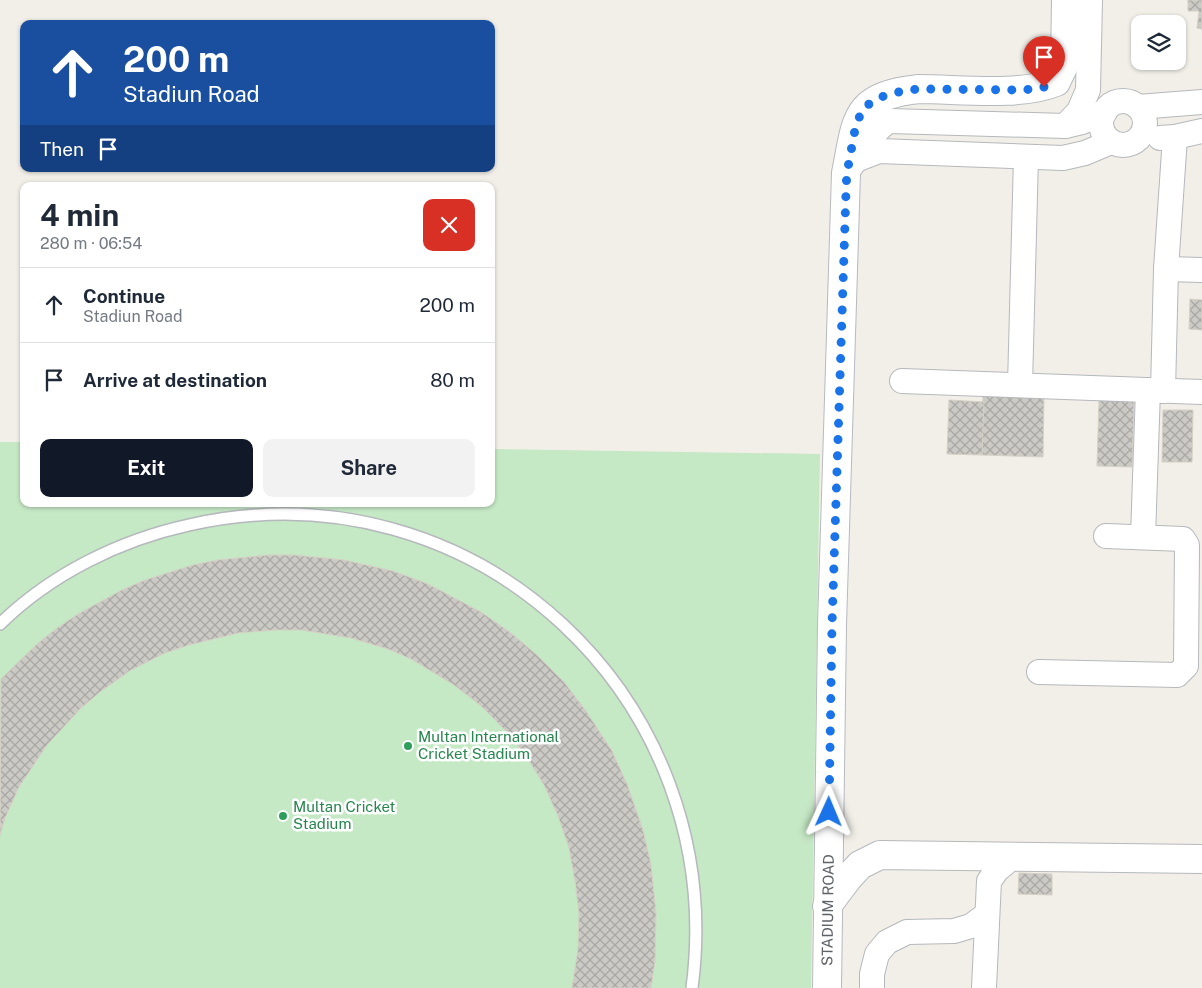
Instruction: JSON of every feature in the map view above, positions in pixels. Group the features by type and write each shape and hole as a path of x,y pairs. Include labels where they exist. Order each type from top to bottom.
{"main road":[{"name":"STADIUM ROAD","path":"827,988 832,615 855,130 862,111 886,95 918,89 1024,90 1044,87 1056,82 1064,63 1066,0"},
{"path":"827,906 860,865 880,855 1202,859"}],"street":[{"path":"1065,126 1079,112 1088,90 1090,0"},
{"path":"1119,101 1133,103 1144,112 1146,126 1140,139 1128,146 1111,142 1103,134 1101,121 1105,112 1107,108 1119,101"},
{"path":"1138,107 1202,102"},
{"path":"852,166 876,131 883,124 890,121 1065,126 1082,122 1105,112"},
{"path":"1142,136 1175,137 1202,131"},
{"path":"1143,537 1166,270 1175,137"},
{"path":"852,166 879,151 1063,158 1111,142"},
{"path":"1020,385 1026,157"},
{"path":"1166,270 1202,270"},
{"path":"902,381 1202,392"},
{"path":"1039,672 1177,675 1186,666 1187,545 1182,539 1106,536"},
{"path":"984,988 988,881 1014,856"},
{"path":"872,988 872,974 877,954 887,942 907,932 954,931 971,926 986,915"}],"lane":[{"path":"0,624 30,598 56,580 112,550 173,528 235,517 299,515 363,522 424,540 482,566 536,601 583,644 623,693 655,748 679,807 693,869 697,932 692,988"}],"green space":[{"name":"Multan International Cricket Stadium","path":"0,442 20,442 20,507 495,507 495,449 820,454 811,988 0,988"}],"building":[{"path":"1188,0 1202,0 1202,29 1197,28 1199,11 1188,11"},
{"path":"1190,299 1202,300 1202,330 1189,329"},
{"path":"983,396 1044,396 1043,457 982,455"},
{"path":"949,400 984,402 982,455 947,454"},
{"path":"1099,400 1134,402 1132,467 1097,466"},
{"path":"1163,410 1193,410 1192,462 1162,462"},
{"path":"268,555 294,555 344,560 393,571 428,584 481,612 511,633 564,682 612,751 627,784 643,830 651,865 656,913 655,961 651,988 572,988 578,948 579,914 569,848 558,816 544,785 526,756 505,730 481,706 454,685 411,659 388,649 351,638 301,630 238,633 165,653 131,670 81,708 47,745 19,787 5,818 0,835 1,679 37,644 57,628 122,590 145,580 193,565 218,560"},
{"path":"1019,873 1052,874 1052,895 1018,894"}],"place":[{"name":"Multan International Cricket Stadium","path":"408,746"},
{"name":"Multan Cricket Stadium","path":"283,816"}],"route":[{"path":"829,812 832,625 846,173 855,130 862,111 886,95 918,89 1024,90 1044,87"}]}
